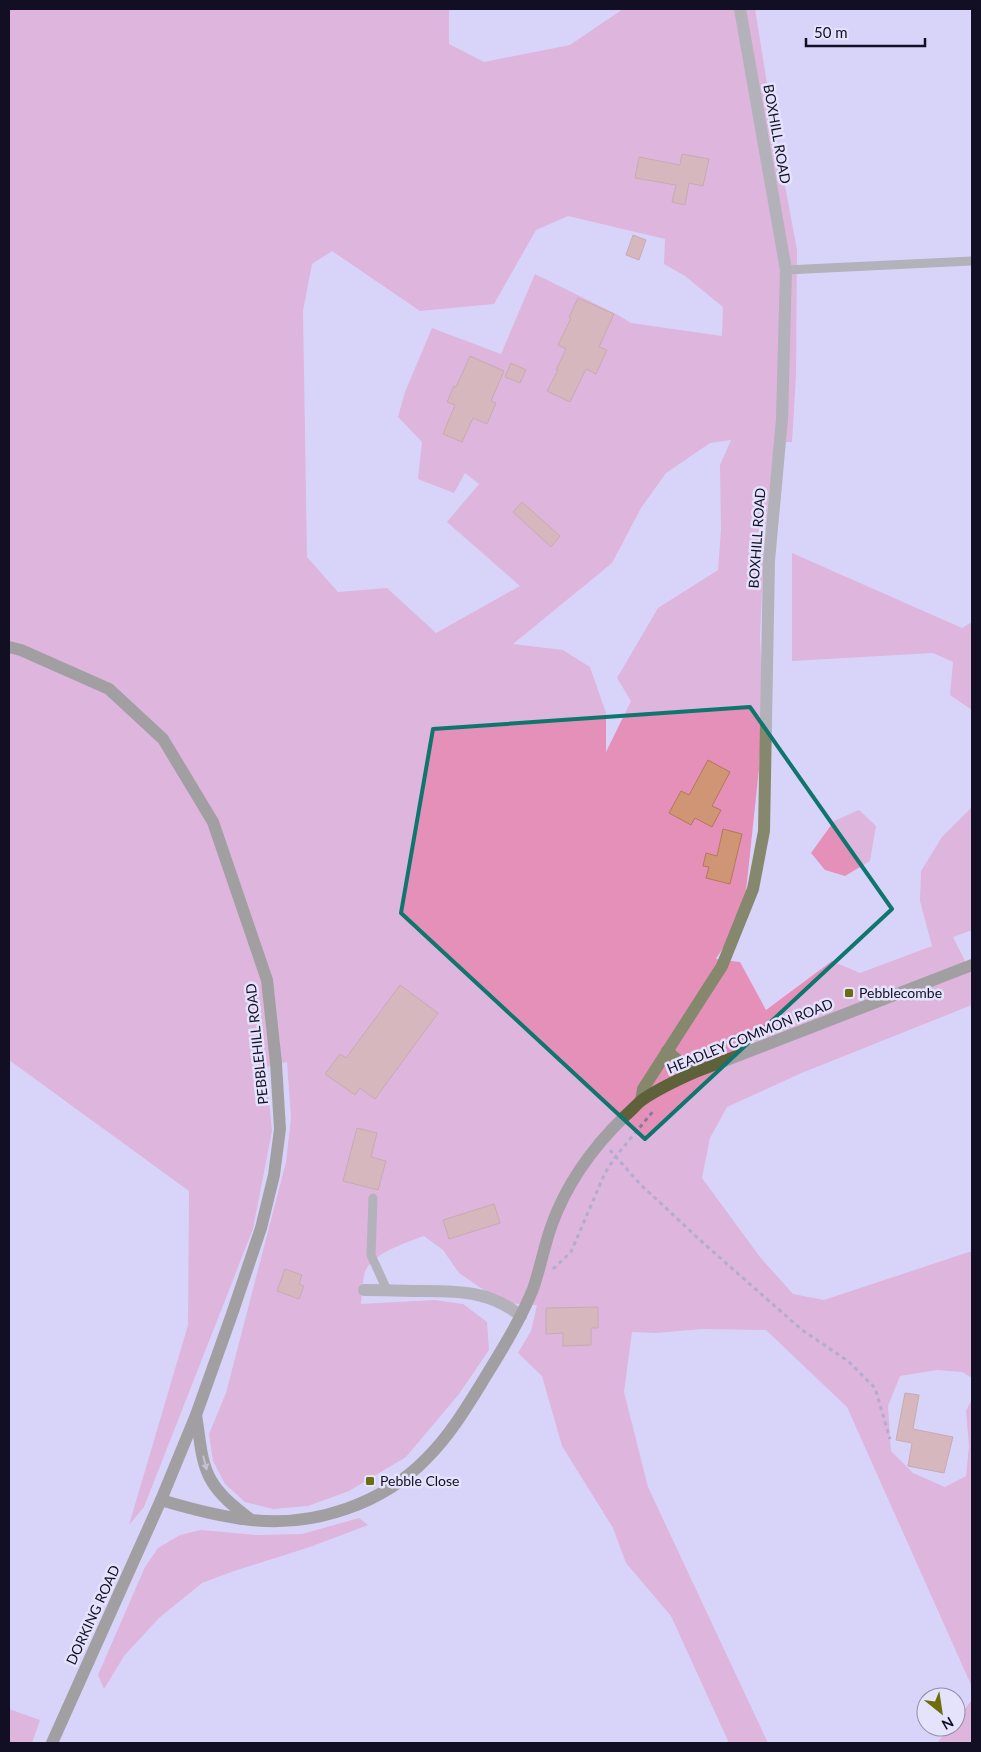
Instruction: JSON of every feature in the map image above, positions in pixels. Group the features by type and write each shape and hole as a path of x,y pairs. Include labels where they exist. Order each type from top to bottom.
{"main road":[{"name":"PEBBLEHILL ROAD","path":"9,647 21,650 109,689 163,739 213,822 266,980 276,1063 280,1129 274,1175 261,1228 232,1314 196,1415 162,1500"},
{"name":"HEADLEY COMMON ROAD","path":"162,1500 220,1515 253,1521 295,1520 333,1513 369,1500 399,1482 426,1459 448,1434 488,1372 521,1316 533,1288 552,1226 563,1198 581,1167 601,1140 641,1101 672,1082 693,1073 972,965"},
{"path":"196,1415 204,1461 211,1480 219,1492 253,1521"},
{"name":"DORKING ROAD","path":"52,1743 162,1500"}],"street":[{"name":"BOXHILL ROAD","path":"641,1101 643,1089 722,966 753,889 764,831 769,560 782,419 786,270 740,9"},
{"path":"667,1051 693,1073"},
{"path":"364,1290 453,1291 493,1298 511,1307 521,1316"}],"lane":[{"path":"786,270 972,261"},
{"path":"374,1198 371,1255 387,1290"}],"path":[{"path":"552,1270 571,1252 605,1173 616,1156 657,1106"},
{"path":"601,1140 640,1184 701,1241 802,1330 848,1361 875,1388 890,1439"}],"highlighted area":[{"path":"750,707 892,909 645,1139 401,913 433,729"}],"shaded area":[{"path":"9,9 449,9 449,44 484,62 570,45 623,9 755,9 797,250 796,376 792,442 775,442 765,532 760,636 763,700 759,769 746,891 729,938 716,959 740,962 766,1010 832,961 860,973 932,946 920,901 921,871 942,837 972,807 972,930 953,937 972,975 972,1005 804,1072 727,1107 710,1138 702,1178 760,1257 793,1294 824,1300 972,1251 972,1378 962,1372 937,1370 900,1376 888,1406 891,1451 913,1473 945,1487 966,1476 969,1446 966,1411 972,1399 972,1687 847,1407 766,1330 702,1329 656,1333 632,1332 624,1392 648,1487 768,1743 729,1743 671,1616 626,1563 613,1528 562,1446 542,1376 518,1353 531,1331 537,1305 503,1303 459,1273 443,1250 424,1236 399,1245 382,1254 369,1265 364,1276 361,1304 435,1300 463,1304 487,1322 489,1350 459,1394 406,1457 349,1491 308,1506 273,1509 245,1502 225,1484 213,1461 209,1434 226,1393 286,1162 291,1118 287,1062 266,1067 272,1131 253,1229 144,1507 129,1525 188,1325 189,1191 9,1060","holes":["568,216 665,239 664,264 685,276 723,307 722,336 631,323 535,274 501,354 432,328 405,392 398,417 422,442 418,479 454,493 465,473 479,484 447,522 520,586 436,633 387,588 338,592 307,557 303,311 312,264 332,251 420,311 494,304 536,230","731,440 720,465 721,530 718,570 658,608 617,678 631,701 606,752 606,713 590,667 563,650 513,644 612,563 641,508 666,473 710,443"]},
{"path":"792,553 962,628 972,622 972,710 950,695 953,662 933,653 792,661"},
{"path":"859,810 876,826 870,861 845,876 825,870 811,853 834,821"},
{"path":"359,1518 368,1525 310,1547 202,1583 159,1618 124,1656 104,1689 98,1675 145,1567 158,1548 180,1535 201,1530 256,1535 302,1534"},
{"path":"972,1700 972,1743 937,1743 942,1737 966,1737 966,1708"},
{"path":"9,1709 40,1720 32,1743 9,1743"}],"building":[{"path":"682,154 709,159 703,186 689,183 685,205 672,202 676,185 635,178 639,157 680,165"},
{"path":"633,235 646,240 639,260 626,255"},
{"path":"578,298 614,314 599,347 607,350 596,374 586,369 570,402 547,391 566,349 558,345"},
{"path":"470,356 504,371 491,401 496,403 487,424 473,418 462,442 443,434 455,405 447,402"},
{"path":"511,363 526,370 520,383 505,377"},
{"path":"522,502 560,536 551,547 513,512"},
{"path":"708,760 730,772 712,806 721,810 712,827 695,818 691,825 669,813 681,791 689,795"},
{"path":"723,829 742,834 730,884 706,878 709,867 703,866 706,853 717,856"},
{"path":"400,985 438,1013 375,1099 360,1088 355,1095 325,1074 340,1054 346,1058"},
{"path":"357,1128 377,1133 371,1157 386,1161 378,1190 343,1181"},
{"path":"494,1204 500,1223 449,1239 443,1220"},
{"path":"285,1269 302,1275 299,1284 304,1286 299,1299 277,1291"},
{"path":"598,1307 598,1328 591,1328 591,1345 563,1346 563,1333 546,1334 546,1308"},
{"path":"905,1393 919,1395 913,1429 953,1437 944,1473 908,1466 912,1443 896,1440"}],"place":[{"name":"Pebblecombe","path":"849,993"},
{"name":"Pebble Close","path":"370,1481"}]}
